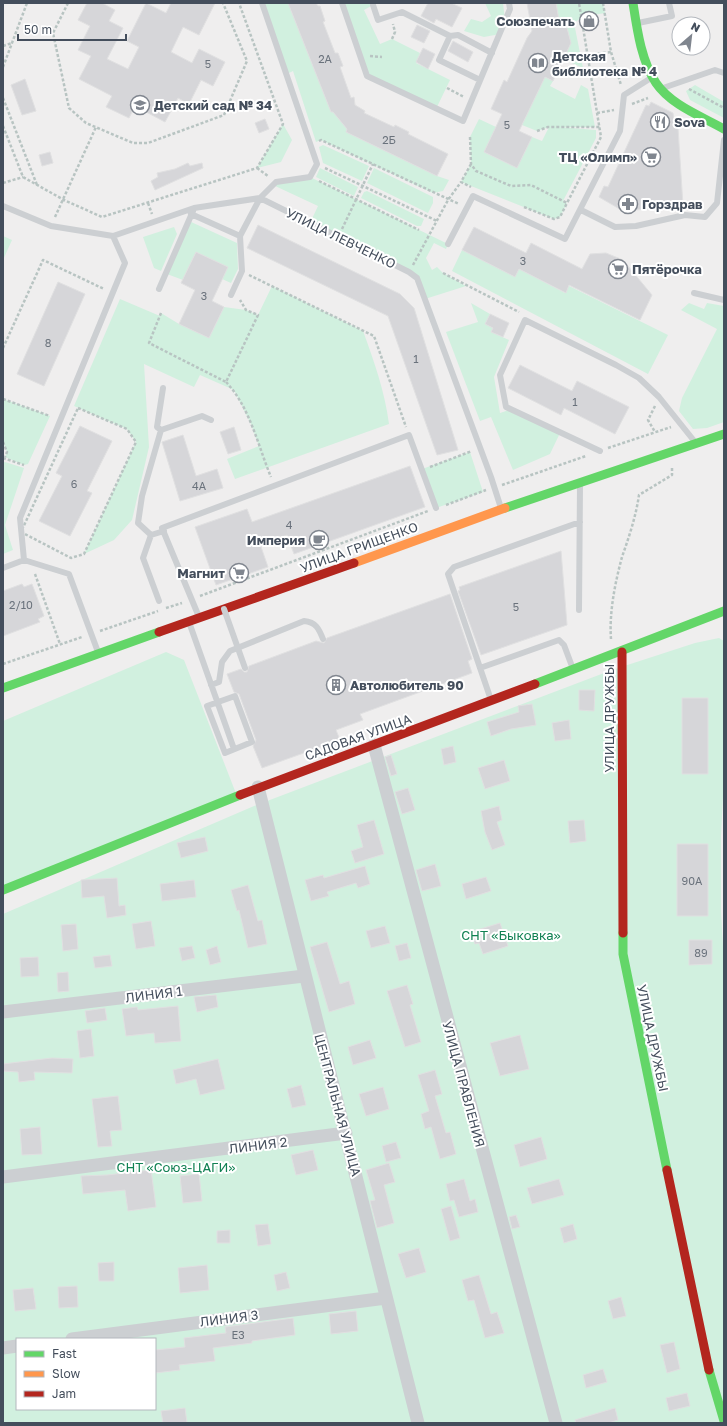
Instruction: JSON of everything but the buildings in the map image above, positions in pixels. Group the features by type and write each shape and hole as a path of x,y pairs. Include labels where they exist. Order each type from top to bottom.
{"street":[{"path":"633,3 640,40 652,77 660,89 679,103 724,129"},
{"name":"УЛИЦА ГРИЩЕНКО","path":"3,688 501,510 724,434"},
{"name":"САДОВАЯ УЛИЦА","path":"3,890 258,787 613,656 724,610"},
{"name":"УЛИЦА ДРУЖБЫ","path":"622,652 623,954 705,1358 724,1421"},
{"name":"УЛИЦА ПРАВЛЕНИЯ","path":"374,745 556,1423"},
{"name":"ЦЕНТРАЛЬНАЯ УЛИЦА","path":"258,787 304,976 346,1133 418,1423"},
{"name":"ЛИНИЯ 1","path":"3,1012 304,976"},
{"name":"ЛИНИЯ 2","path":"3,1177 346,1133"},
{"name":"ЛИНИЯ 3","path":"80,1338 386,1298"},
{"path":"3,1348 16,1346"}],"lane":[{"path":"232,292 242,271 240,236 260,198 276,182 310,177 317,164 262,3"},
{"path":"342,3 367,76 463,121 510,9 509,3"},
{"path":"637,23 672,16 669,3"},
{"path":"373,5 378,20 402,12 450,36 458,35 492,52"},
{"path":"450,36 439,60 480,80"},
{"path":"660,89 715,70 724,73"},
{"path":"448,244 473,196 565,239 620,131 624,95 652,77"},
{"path":"581,210 615,227 636,226 685,215 705,217 717,203 724,140"},
{"path":"3,206 51,226 113,236 194,208 260,198"},
{"name":"УЛИЦА ЛЕВЧЕНКО","path":"260,198 409,272 417,278 480,448 501,510"},
{"path":"159,289 194,208"},
{"path":"191,214 240,236"},
{"path":"24,560 20,518 125,263 113,236"},
{"path":"694,293 724,300"},
{"path":"600,451 506,407 500,375 525,320 616,364 639,378 659,396 696,443"},
{"path":"161,430 157,427 163,388"},
{"path":"161,430 202,416 211,420"},
{"path":"150,535 138,523 142,496 161,430"},
{"path":"200,618 162,528 274,484 409,435 436,508"},
{"path":"579,610 580,483"},
{"path":"492,701 448,578 448,574 454,567 580,522"},
{"path":"150,535 164,531"},
{"path":"150,535 143,558 159,602"},
{"path":"3,568 24,560 69,574 99,654"},
{"path":"224,609 246,668"},
{"path":"189,621 234,749"},
{"path":"211,685 219,682 222,662 230,651 246,644 304,621 311,622 319,628 323,640"},
{"path":"480,668 559,640 564,645 573,670"},
{"path":"235,696 252,742 225,753 207,706 218,703 235,696"}],"path":[{"path":"3,67 27,3"},
{"path":"68,3 53,33 69,108 86,123 133,143 148,143 224,115 247,61 223,3"},
{"path":"3,126 23,177 64,200 102,217 258,168 283,124 239,3"},
{"path":"518,205 554,219 560,217 601,137 579,3"},
{"path":"603,3 610,52 624,95"},
{"path":"390,16 395,32 392,39"},
{"path":"3,46 12,43"},
{"path":"588,55 610,52"},
{"path":"447,88 471,101"},
{"path":"687,88 724,108"},
{"path":"3,98 37,185"},
{"path":"597,113 623,108 649,98 655,101"},
{"path":"51,226 96,127"},
{"path":"537,131 548,127 600,127"},
{"path":"409,272 436,220 471,164 470,137"},
{"path":"311,145 321,140 448,200"},
{"path":"317,164 436,220"},
{"path":"339,237 373,164"},
{"path":"471,164 476,171 484,176 511,186 531,186 567,203"},
{"path":"3,183 23,177"},
{"path":"310,177 357,198 419,230"},
{"path":"461,182 475,188"},
{"path":"3,348 43,260 108,291"},
{"path":"242,271 374,336 409,435"},
{"path":"443,273 527,316 525,320"},
{"path":"226,382 258,315 246,310 232,292"},
{"path":"161,313 149,343 226,382 234,390 251,424 274,484"},
{"path":"655,432 648,420 659,396"},
{"path":"3,399 50,416"},
{"path":"21,532 71,558 84,554 133,449 136,442 127,429 78,408"},
{"path":"3,664 192,599 494,487 680,424"},
{"path":"3,442 7,452 4,458 24,465"},
{"path":"422,469 480,448"},
{"path":"613,656 610,620 622,560 637,509 639,495 672,475 673,451"},
{"path":"31,562 60,644"}],"green space":[{"path":"262,3 288,3 331,112 333,112 347,129 346,132 437,176 449,180 443,191 433,193 321,140 316,142 293,71 287,74"},
{"path":"342,3 371,3 373,5 364,10 380,44 392,39 420,53 416,63 450,80 436,109 367,76"},
{"path":"485,3 503,3 505,21 500,34 484,37 464,31 471,19 482,22 491,16"},
{"path":"556,3 603,3 605,13 582,17 574,23 583,68 563,59 571,43 567,28 560,26"},
{"path":"536,73 553,81 550,86 575,99 581,85 588,89 595,127 559,127 596,130 596,138 563,201 567,203 560,217 554,219 461,182 471,164 470,137 479,119 496,127 484,152 532,137 542,141 549,127 537,131 522,125"},
{"path":"695,85 724,102 724,118 690,100 686,91"},
{"path":"283,124 292,140 281,162 257,168"},
{"path":"323,145 369,166 362,181 323,163 319,147"},
{"path":"320,168 358,187 354,196 316,177"},
{"path":"374,168 433,197 433,203 428,213 367,183"},
{"path":"310,177 448,244 446,249 434,243 426,258 432,270 437,267 443,273 466,286 425,299 417,278 310,223 318,206 273,185"},
{"path":"367,191 424,219 421,226 417,226 361,198 364,192"},
{"path":"189,221 237,243 238,269 231,283 222,279 196,252 183,280 167,274"},
{"path":"174,227 177,234 161,271 154,268 143,237"},
{"path":"3,236 12,240 3,260"},
{"path":"462,250 519,269 565,293 569,286 668,335 648,374 452,271"},
{"path":"272,286 363,331 382,388 389,424 235,479 227,459 259,446 251,424 234,390 200,375 194,387 144,364 149,447 132,520 114,540 84,554 136,442 127,429 74,406 120,299 160,316 161,313 179,324 209,338 224,307 246,310 258,315"},
{"path":"471,303 490,314 485,324 493,328 491,332 509,340 494,377 500,413 509,410 560,433 550,454 513,470 491,417 480,421 446,332 478,322"},
{"path":"689,303 704,309 707,303 724,306 724,422 707,428 693,429 679,411 682,398 717,329 681,310"},
{"path":"3,399 50,416 28,464 24,465 5,457 7,452 3,442"},
{"path":"470,452 483,492 436,508 422,469"},
{"path":"5,462 24,468 5,525 13,550 3,554 3,463"},
{"name":"СНТ «Быковка»","path":"719,638 724,641 724,776 721,836 721,912 724,964 724,1423 3,1423 3,914 254,806 612,670 695,643"},
{"path":"166,652 184,660 237,796 3,890 3,721"}],"traffic: fast":[{"path":"633,3 643,54 656,83 662,91 678,104 724,129"},
{"path":"505,508 724,434"},
{"path":"535,684 724,611"},
{"path":"3,688 159,632"},
{"path":"3,890 240,795"},
{"path":"623,933 623,954 667,1170"},
{"path":"709,1370 724,1421"}],"traffic: slow":[{"path":"354,563 505,508"}],"traffic: jam":[{"path":"159,632 354,563"},
{"path":"622,652 623,933"},
{"path":"240,795 535,684"},
{"path":"667,1170 709,1370"}],"place":[{"name":"Союзпечать","path":"589,21"},
{"name":"Детская библиотека № 4","path":"538,63"},
{"name":"Детский сад № 34","path":"140,105"},
{"name":"Sova","path":"660,122"},
{"name":"ТЦ «Олимп»","path":"651,157"},
{"name":"Горздрав","path":"628,204"},
{"name":"Пятёрочка","path":"618,269"},
{"name":"Империя","path":"319,540"},
{"name":"Магнит","path":"239,573"},
{"name":"Автолюбитель 90","path":"336,685"}],"park label":[{"name":"СНТ «Союз-ЦАГИ»","path":"176,1167"}]}
